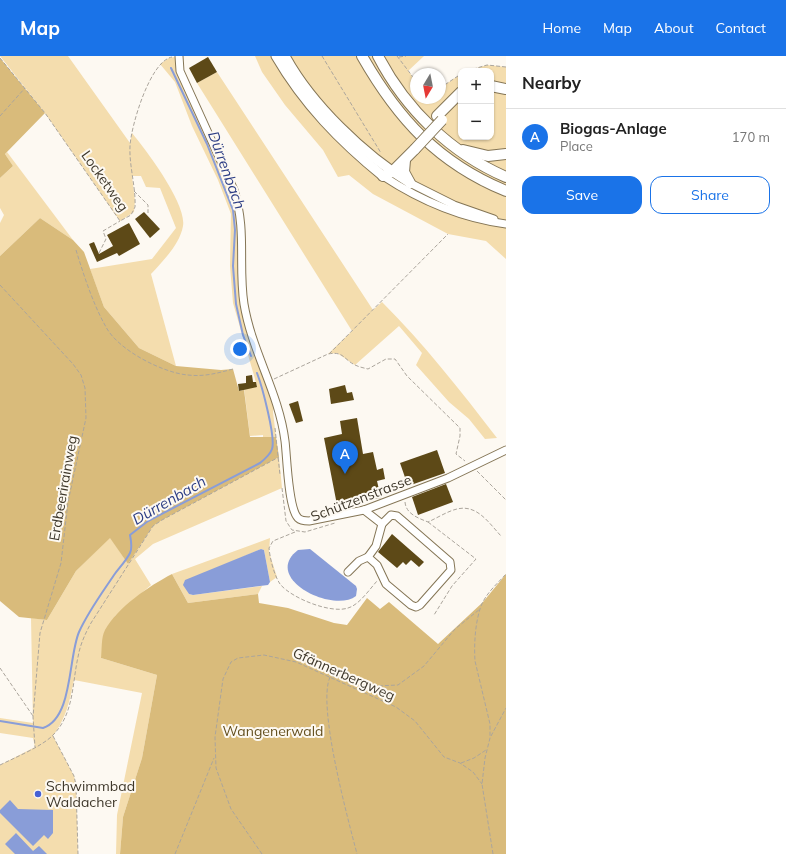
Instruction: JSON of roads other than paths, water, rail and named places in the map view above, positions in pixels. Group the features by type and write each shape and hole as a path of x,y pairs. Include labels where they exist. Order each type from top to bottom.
{"highway":[{"path":"363,56 395,109 422,138 459,167 506,191"},
{"path":"378,56 392,80 409,104 426,123 452,146 482,165 506,177"},
{"path":"494,79 506,81"},
{"path":"494,87 506,89"},
{"path":"440,118 458,96"},
{"path":"388,172 440,118 458,103"},
{"path":"410,183 404,172 405,160 412,146"},
{"path":"452,146 488,156 506,154"},
{"path":"388,172 405,160"}],"main road":[{"path":"276,56 302,95 327,125 353,151 410,183"},
{"path":"285,56 330,116 351,138 388,172"}],"street":[{"name":"Schützenstrasse","path":"179,56 180,71 234,190 239,205 243,233 241,268 244,306 254,342 275,398 284,434 292,500 297,516 302,520 310,521 364,510 474,467 506,450"},
{"path":"388,172 412,193 448,210 480,220 506,223"},
{"path":"410,183 454,205 506,223"},
{"path":"364,510 382,524"},
{"path":"348,572 359,561 368,557 376,546 382,524 391,515 397,516 450,562 452,567 420,605 416,607 411,605 386,584 377,565 368,557"}],"water":[{"path":"261,549 264,550 270,582 268,585 193,595 189,594 183,585 185,580"},
{"path":"310,549 356,586 356,596 345,600 332,600 318,597 304,590 294,582 288,572 289,561 298,550"},
{"path":"10,800 18,809 53,810 53,833 48,839 44,835 33,846 0,813 0,810"},
{"path":"16,833 33,851 39,846 47,854 15,854 5,844"}],"waterway":[{"name":"Dürrenbach","path":"171,68 207,144 233,210 235,230 233,266 236,304 243,335 251,356"},
{"name":"Dürrenbach","path":"0,721 43,728 53,722 60,712 65,700 79,632 95,603 130,553 130,535 148,521 260,463 269,455 273,443 272,434 265,400 257,373"}],"place":[{"name":"Biogas-Anlage","path":"345,474"},
{"name":"Schwimmbad Waldacher","path":"38,794"}],"park label":[{"name":"Wangenerwald","path":"273,731"}]}
